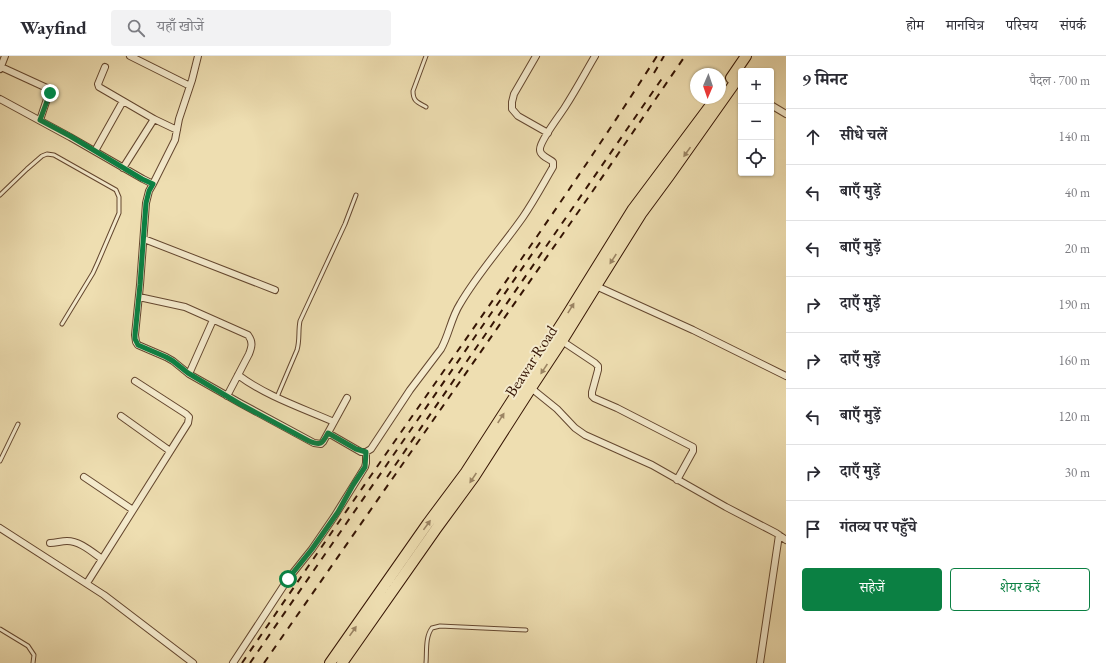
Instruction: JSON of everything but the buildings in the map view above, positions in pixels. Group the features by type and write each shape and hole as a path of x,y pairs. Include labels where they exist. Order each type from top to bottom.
{"main road":[{"name":"Beawar Road","path":"342,663 474,477 562,341 641,214 735,83 746,56"},
{"path":"745,68 753,56"},
{"name":"Beawar Road","path":"726,89 735,83"},
{"name":"Beawar Road","path":"330,663 428,523 466,472 564,320 633,209 712,104"}],"street":[{"path":"5,56 0,68 49,88 50,93 40,120"},
{"path":"130,56 190,86"},
{"path":"198,56 179,119 173,145 149,191 146,203 135,335 136,342 138,345 173,361 189,374 227,396 314,443 321,444 323,442 347,398"},
{"path":"536,56 514,94 512,109 518,116 548,133"},
{"path":"328,433 356,449 366,452 371,449 410,390 441,349 460,304 488,263 523,217 553,167 553,162 542,155 540,151 542,144 596,56"},
{"path":"106,67 98,84 99,87 154,119 177,130"},
{"path":"0,99 153,184"},
{"path":"95,151 124,101"},
{"path":"774,107 786,114"},
{"path":"123,168 154,119"},
{"path":"144,239 275,290"},
{"path":"596,286 693,330 786,376"},
{"path":"139,297 185,307 248,335 251,340 249,354 227,396"},
{"path":"189,374 213,320"},
{"path":"562,341 598,366 592,392 592,396 594,398 693,447 693,451 678,480"},
{"path":"238,374 248,382 277,397 334,422"},
{"path":"86,583 188,423 189,416 134,381"},
{"path":"531,388 557,409 575,428 585,435 652,465 786,540"},
{"path":"122,416 170,452"},
{"path":"233,663 288,579 312,549 334,517 365,467 366,452"},
{"path":"84,477 133,510"},
{"path":"0,528 111,600 193,663"},
{"path":"760,663 779,535"},
{"path":"50,543 66,541 73,542 84,547 102,559"}],"lane":[{"path":"426,56 413,91 413,96 416,101 426,107"},
{"path":"0,195 34,162 47,154 54,155 116,190 119,198 119,213 98,262 62,324"},
{"path":"277,397 297,350 300,321 345,224 356,195"},
{"path":"0,461 18,424"},
{"path":"426,663 427,639 432,628 440,626 526,630"},
{"path":"0,628 28,646 34,656 33,663"}],"railway":[{"path":"242,663 555,210 657,56"},
{"path":"654,73 664,56"},
{"path":"264,663 685,56"},
{"path":"387,477 663,77"},
{"path":"250,663 541,241"}],"route":[{"path":"50,93 40,120 153,184 149,191 146,203 135,335 138,345 166,357 188,373 240,404 309,441 321,444 328,433 361,452 366,452 365,467 338,512 312,549 288,579"}]}
